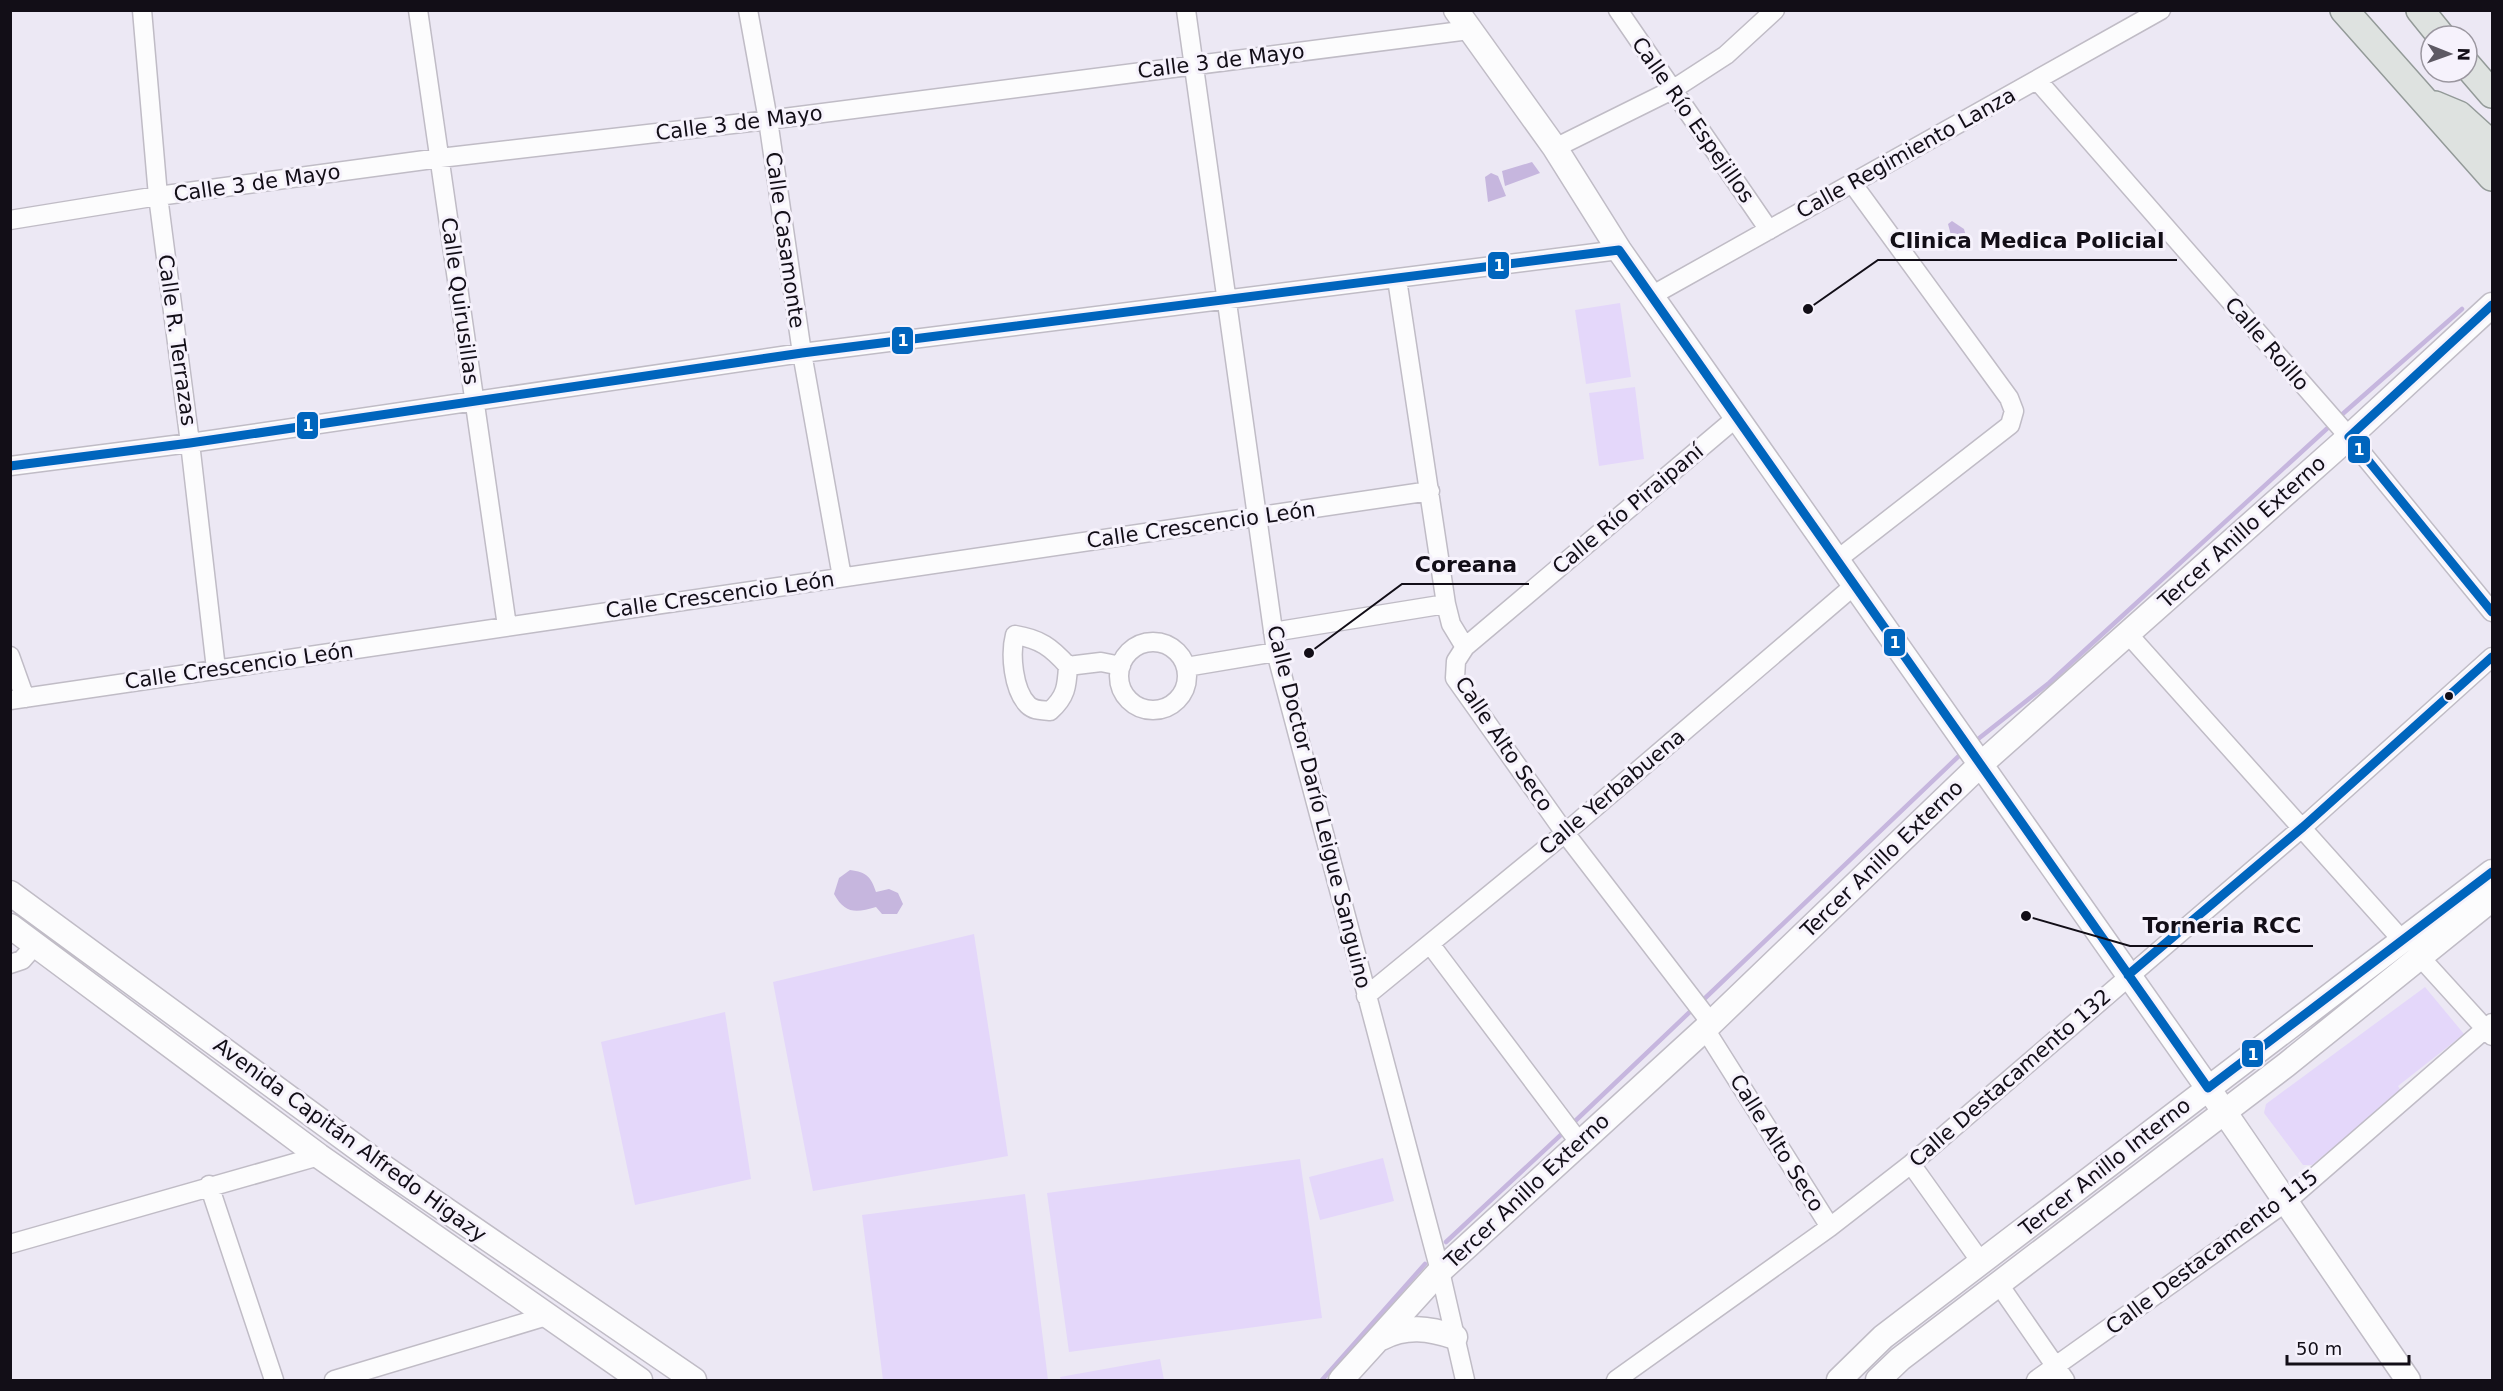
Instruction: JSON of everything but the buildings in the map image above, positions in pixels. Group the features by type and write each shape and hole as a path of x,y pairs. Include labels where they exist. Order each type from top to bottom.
{"main road":[{"path":"2344,10 2425,103 2491,169"},
{"path":"2420,10 2431,24"},
{"path":"2479,78 2493,94"}],"street":[{"name":"Calle R. Terrazas","path":"142,10 158,196 216,669"},
{"name":"Calle Quirusillas","path":"418,10 507,626"},
{"name":"Calle Casamonte","path":"748,10 768,120 802,353 842,577"},
{"name":"Calle Doctor Darío Leigue Sanguino","path":"1186,10 1275,652 1438,1267 1465,1380"},
{"name":"Calle Río Espejillos","path":"1618,10 1769,230"},
{"path":"1555,148 1672,90 1726,56 1776,10"},
{"name":"Calle Regimiento Lanza","path":"1651,296 2161,10"},
{"name":"Calle 3 de Mayo","path":"10,220 158,196 440,158 768,120 1194,64 1462,20"},
{"path":"1462,20 1555,148 1619,250 1736,418 1856,584 2208,1088 2408,1380"},
{"path":"2479,70 2493,81"},
{"name":"Calle Roillo","path":"2037,80 2346,434 2493,612"},
{"path":"1838,559 2010,425 2014,411 2009,398 1852,183"},
{"path":"10,466 190,443 802,353 1619,250"},
{"name":"Calle Alto Seco","path":"1397,279 1446,604 1451,624 1465,647 1456,661 1455,678 1565,833 1691,997 1830,1227"},
{"name":"Tercer Anillo Externo","path":"1341,1380 1438,1267 1575,1137 1706,1021 1977,759 2128,634 2346,434 2493,305"},
{"name":"Calle Río Piraipaní","path":"1465,647 1736,418"},
{"name":"Calle Crescencio León","path":"18,699 1430,491"},
{"name":"Calle Yerbabuena","path":"1366,996 1565,833 1856,584"},
{"path":"1273,632 1446,604"},
{"path":"2128,634 2402,940"},
{"path":"1154,642 1174,650 1186,667 1187,679 1178,700 1169,707 1146,710 1127,698 1122,688 1121,666 1134,649 1154,642"},
{"path":"1186,667 1275,652"},
{"path":"10,656 18,699"},
{"name":"Calle Destacamento 132","path":"1616,1380 1830,1227 1911,1164 2128,975 2303,827 2493,657"},
{"path":"1068,666 1101,662 1121,666"},
{"name":"Tercer Anillo Interno","path":"1839,1380 1884,1337 2493,872"},
{"name":"Avenida Capitán Alfredo Higazy","path":"10,893 386,1169 694,1380"},
{"name":"Tercer Anillo Interno","path":"1878,1380 1900,1359 2107,1199 2286,1065 2421,958 2487,901"},
{"name":"Avenida Capitán Alfredo Higazy","path":"10,926 319,1156 640,1380"},
{"path":"1430,944 1575,1137"},
{"path":"10,964 22,960 35,945"},
{"path":"2421,958 2490,1029"},
{"path":"2286,1065 2279,1048 2324,1000"},
{"name":"Calle Destacamento 115","path":"2036,1380 2060,1374 2286,1202 2490,1029"},
{"path":"276,1125 296,1101"},
{"path":"2107,1199 2114,1186 2149,1158 2151,1152 2144,1138"},
{"path":"10,1244 208,1185 319,1156"},
{"path":"1911,1164 1981,1262"},
{"path":"208,1185 274,1380"},
{"path":"1998,1284 2060,1374"},
{"path":"334,1380 547,1316"},
{"path":"1376,1340 1391,1333 1414,1328 1439,1331 1455,1336"}],"shaded area":[{"path":"1532,162 1540,173 1505,186 1502,171"},
{"path":"1491,173 1498,176 1506,196 1488,202 1485,177"},
{"path":"1952,221 1964,229 1967,240 1963,243 1952,239 1948,224"},
{"path":"1620,303 1631,377 1586,384 1575,310"},
{"path":"1635,387 1644,459 1599,466 1589,393"},
{"path":"850,870 867,876 876,892 889,889 898,893 903,904 897,914 882,914 876,907 857,911 842,905 834,894 839,878"},
{"path":"974,934 1008,1156 813,1191 773,982"},
{"path":"2425,987 2464,1034 2398,1086 2401,1091 2312,1165 2303,1165 2264,1113 2266,1104"},
{"path":"725,1012 751,1179 635,1205 601,1042"},
{"path":"1383,1158 1394,1201 1320,1220 1309,1177"},
{"path":"1300,1159 1322,1318 1069,1352 1047,1193"},
{"path":"1025,1194 1048,1380 883,1380 862,1215"},
{"path":"1160,1359 1164,1380 1061,1380 1060,1377"}],"waterway":[{"path":"2338,418 2462,309"},
{"path":"1973,743 2049,683 2332,424"},
{"path":"1701,1002 1962,753"},
{"path":"1571,1125 1695,1007"},
{"path":"1446,1242 1565,1131"},
{"path":"1322,1380 1425,1264"}],"transit line":[{"name":"1","path":"10,466 190,443 802,353 1619,250 2208,1088 2492,872"},
{"name":"1","path":"2492,305 2349,437 2492,612"},
{"name":"1","path":"2128,975 2303,827 2492,657"}],"place":[{"name":"Clinica Medica Policial","path":"1808,309"},
{"name":"Coreana","path":"1309,653"},
{"name":"Torneria RCC","path":"2026,916"}]}
